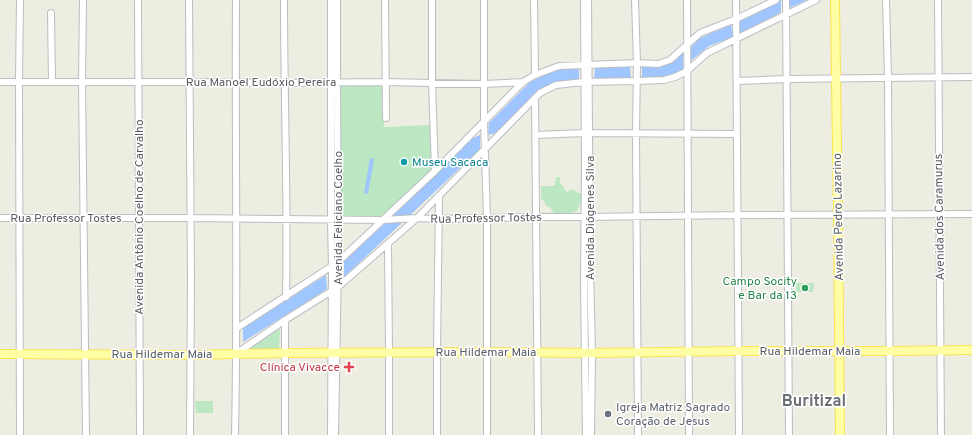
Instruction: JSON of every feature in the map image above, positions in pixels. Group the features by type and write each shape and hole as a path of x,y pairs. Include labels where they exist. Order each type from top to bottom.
{"main road":[{"name":"Avenida Pedro Lazarino","path":"835,0 840,435"},
{"name":"Rua Hildemar Maia","path":"0,354 191,355 237,353 390,352 588,353 688,351 972,350"}],"street":[{"path":"20,0 20,435"},
{"path":"83,0 82,82 86,435"},
{"name":"Avenida Antônio Coelho de Carvalho","path":"138,0 140,435"},
{"path":"189,0 191,218 190,435"},
{"path":"235,435 237,353 236,0"},
{"path":"284,0 287,220 286,297"},
{"name":"Avenida Feliciano Coelho","path":"331,0 334,83 331,220 335,267"},
{"name":"Avenida Feliciano Coelho","path":"334,83 338,0"},
{"path":"384,0 386,118"},
{"path":"432,0 432,83 435,171"},
{"path":"484,0 487,435"},
{"path":"534,0 535,75"},
{"name":"Avenida Diógenes Silva","path":"584,0 587,67"},
{"name":"Avenida Diógenes Silva","path":"588,0 587,282 589,418 591,435"},
{"path":"635,0 637,65 638,435"},
{"path":"686,0 689,435"},
{"path":"736,0 739,435"},
{"path":"237,328 335,267 484,124 522,82 535,75 559,66 587,67 658,64 670,60 687,48 700,34 736,20 776,0"},
{"path":"786,0 789,435"},
{"path":"237,353 335,286 388,244 536,98 540,92 556,85 587,80 664,80 675,77 707,53 736,37 816,0"},
{"path":"886,0 888,78 890,435"},
{"name":"Avenida dos Caramurus","path":"938,0 941,435"},
{"path":"331,12 338,12"},
{"path":"51,13 52,82"},
{"path":"737,82 786,79 972,77"},
{"name":"Rua Manoel Eudóxio Pereira","path":"0,82 385,82 484,84 522,82"},
{"path":"536,98 538,435"},
{"name":"Avenida Feliciano Coelho","path":"331,435 335,267 338,220 334,120"},
{"path":"536,135 587,133 737,134"},
{"path":"437,435 438,196"},
{"name":"Rua Professor Tostes","path":"0,218 236,218 287,220 385,220 414,218 972,214"},
{"path":"388,244 390,352 389,435"},
{"path":"285,320 285,435"},
{"name":"Avenida Feliciano Coelho","path":"334,353 335,435"},
{"name":"Avenida Diógenes Silva","path":"586,435 589,418"}],"green space":[{"path":"384,83 384,127 431,125 433,171 382,218 339,219 338,84"},
{"path":"556,177 560,177 560,184 564,187 565,191 567,192 573,189 578,193 582,193 583,197 577,211 571,213 554,214 550,207 547,207 541,199 541,186 555,185"},
{"name":"Campo Socity e Bar da 13","path":"796,283 814,283 813,292 796,292"},
{"path":"280,329 279,349 245,349"},
{"path":"195,401 213,401 213,413 196,413"}],"water":[{"path":"780,0 781,12 740,34 740,20"},
{"path":"789,0 807,0 789,8"},
{"path":"731,25 733,37 709,46 689,62 689,49 700,38"},
{"path":"683,52 683,70 663,77 642,79 642,67 670,63"},
{"path":"579,66 579,79 562,81 540,90 496,133 488,135 489,123 530,82 557,69"},
{"path":"630,66 631,79 594,80 595,68"},
{"path":"480,135 480,149 344,277 344,261 473,138"},
{"path":"370,158 374,159 368,194 364,193"},
{"path":"326,275 327,289 243,342 243,328"}],"place":[{"name":"Museu Sacaca","path":"404,162"},
{"name":"Campo Socity e Bar da 13","path":"805,288"},
{"name":"Clínica Vivacce","path":"349,367"},
{"name":"Igreja Matriz Sagrado Coração de Jesus","path":"608,414"}],"district":[{"name":"Buritizal","path":"814,400"}]}
